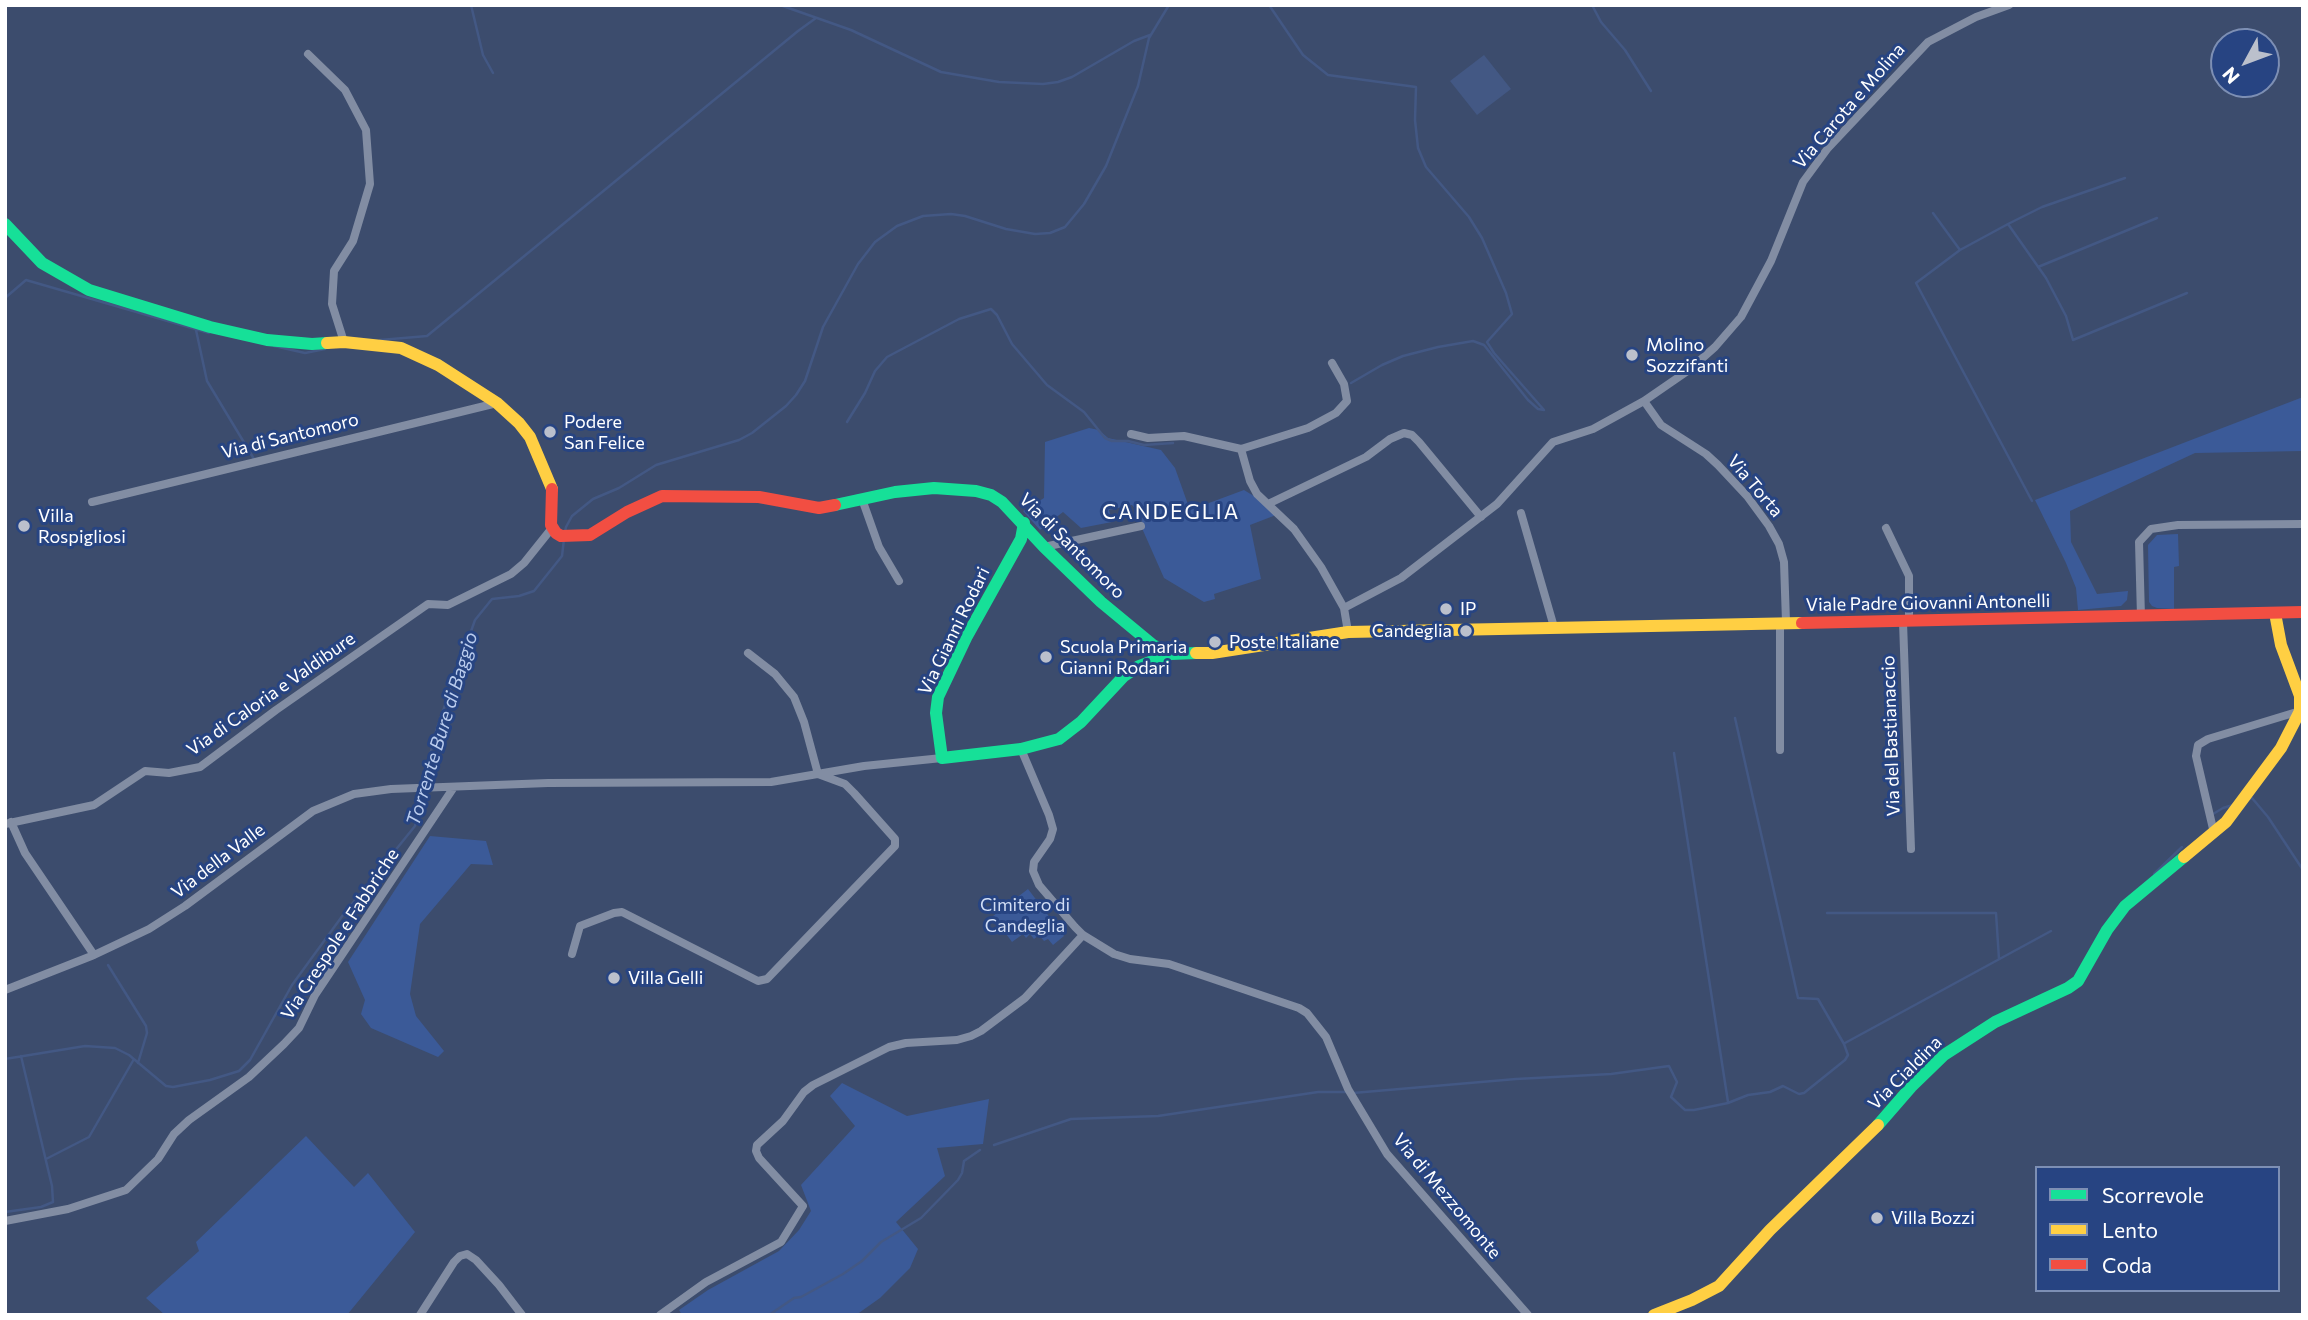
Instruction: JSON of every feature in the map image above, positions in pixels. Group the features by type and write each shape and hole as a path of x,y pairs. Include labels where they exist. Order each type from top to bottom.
{"main road":[{"path":"5,224 41,263 89,290 123,301 210,327 267,340 312,344 344,342 401,348 419,355 497,403 519,423 539,453 552,489 550,522 562,533"},
{"name":"Via di Santomoro","path":"562,533 595,533 626,512 662,496 760,497 819,508 895,492 934,488 976,491 991,495 1002,502 1091,594 1153,645 1171,654"},
{"name":"Via Gianni Rodari","path":"942,758 936,713 938,697 967,636 1021,539 1024,523"},
{"path":"1021,539 1040,542"},
{"name":"Viale Padre Giovanni Antonelli","path":"1171,654 1212,653 1349,632 2303,612"},
{"path":"2274,613 2281,645 2300,693 2300,711"},
{"path":"942,758 1021,749 1064,737 1082,722 1124,676 1146,663 1171,654"},
{"name":"Via Cialdina","path":"1654,1315 1720,1286 1770,1230 1879,1124 1944,1055 1995,1022 2078,981 2125,906 2214,833 2235,811 2281,748 2300,711"}],"street":[{"name":"Via Carota e Molina","path":"1344,608 1401,578 1481,517 1507,494 1553,443 1593,429 1644,401 1689,370 1716,347 1736,326 1771,261 1803,182 1828,148 1928,42 1976,17 2009,5"},
{"path":"307,54 345,90 366,130 370,184 353,241 334,271 332,304 344,342"},
{"path":"1131,434 1148,438 1184,436 1241,449 1308,428 1341,409 1348,397 1342,379 1332,363"},
{"name":"Via Torta","path":"1644,401 1661,425 1706,454 1718,465 1746,496 1779,544 1784,562 1780,750"},
{"name":"Via di Santomoro","path":"92,502 497,403"},
{"path":"1268,504 1366,457 1390,439 1404,433 1412,435 1419,442 1481,517"},
{"path":"1241,449 1252,486 1307,546 1344,608 1349,632"},
{"path":"862,499 879,547 899,581"},
{"path":"1521,513 1554,627"},
{"path":"2141,617 2139,542 2151,529 2178,525 2303,524"},
{"path":"1040,542 1140,526"},
{"name":"Via del Bastianaccio","path":"1886,528 1909,576 1906,622 1911,849"},
{"name":"Via di Caloria e Valdibure","path":"94,955 24,853 8,823 94,805 145,771 169,773 200,767 276,710 428,604 448,605 511,573 562,533"},
{"path":"748,653 775,674 794,697 804,722 818,774"},
{"path":"2214,833 2196,756 2199,745 2208,739 2300,711"},
{"name":"Via di Mezzomonte","path":"1021,749 1053,829 1050,839 1034,862 1034,876 1083,935 1114,954 1169,964 1307,1013 1325,1037 1348,1089 1387,1154 1528,1315"},
{"path":"454,787 548,783 771,782 942,758"},
{"path":"572,954 580,926 622,912 758,981 767,979 895,846 895,839 855,793 845,785 818,774"},
{"name":"Via della Valle","path":"5,990 94,955 164,920 325,804 367,792 454,787"},
{"name":"Via Crespole e Fabbriche","path":"5,1221 68,1209 126,1190 158,1159 174,1134 189,1120 249,1077 284,1044 299,1028 314,995 454,787"},
{"path":"660,1315 706,1282 781,1242 803,1206 759,1158 757,1145 783,1121 804,1092 889,1047 906,1042 957,1040 981,1031 1025,998 1083,935"},
{"path":"420,1315 453,1262 467,1254 499,1285 522,1315"}],"green space":[{"path":"2303,397 2303,451 2195,453 2070,511 2071,542 2097,594 2128,591 2127,600 2121,606 2078,610 2076,588 2035,500"},
{"path":"1089,428 1099,430 1108,438 1161,450 1175,468 1190,510 1244,490 1262,501 1276,515 1250,525 1261,579 1214,594 1215,599 1204,602 1164,578 1141,526 1142,517 1132,505 1109,510 1112,522 1081,528 1063,512 1040,530 1023,511 1044,498 1045,442"},
{"path":"2178,534 2179,566 2174,567 2174,609 2157,608 2149,602 2148,545 2157,535"},
{"path":"430,836 486,841 493,865 471,864 420,924 410,994 416,1016 444,1051 438,1057 371,1028 361,1014 365,1000 348,962"},
{"name":"Cimitero di Candeglia","path":"1028,889 1064,936 1053,945 1048,939 1044,941 1039,935 1034,939 1030,934 1026,938 1023,934 1012,942 993,916"},
{"path":"842,1083 907,1116 989,1099 983,1144 937,1148 945,1176 896,1222 918,1249 910,1268 880,1298 856,1315 682,1315 679,1310 708,1290 779,1251 799,1230 811,1211 801,1185 855,1126 830,1096"},
{"path":"306,1136 354,1187 368,1173 415,1232 347,1315 165,1315 146,1298 199,1251 196,1242"}],"shaded area":[{"path":"1484,55 1511,89 1477,115 1450,81"}],"waterway":[{"path":"471,5 483,55 493,73"},
{"path":"780,5 851,30 941,72 999,82 1058,82 1150,35"},
{"name":"Torrente Bure di Baggio","path":"565,532 572,516 593,499 619,488 656,465 739,440 786,406 805,381 823,327 858,264 875,242 897,226 923,216 951,214 1035,234 1050,233 1065,227 1084,204 1106,166 1138,86 1149,38 1169,5"},
{"path":"1269,5 1303,55 1328,75 1416,87 1418,148 1426,167 1469,217 1482,238 1506,293 1512,314 1487,342 1544,410"},
{"path":"1592,5 1601,22 1625,50 1651,91"},
{"path":"380,340 427,336 816,18"},
{"path":"2032,501 1916,283 1960,250 2008,224 2042,207 2125,178"},
{"path":"1933,213 1960,250"},
{"path":"2038,267 2157,218"},
{"path":"2008,224 2046,278 2066,316 2073,340 2187,293"},
{"path":"5,298 26,280 209,333"},
{"path":"847,422 875,371 887,357 959,319 991,309 1012,344 1047,385 1084,412 1105,438 1144,445 1173,443"},
{"path":"196,330 207,381 254,459"},
{"path":"1351,383 1403,356 1473,341 1484,345 1528,400 1538,409 1544,410"},
{"path":"274,346 305,353 325,349"},
{"name":"Torrente Bure di Baggio","path":"426,785 437,728 475,620 492,599 519,596 534,591 562,556 564,539"},
{"path":"1353,1093 1611,1074 1669,1066 1677,1082 1671,1097 1685,1110 1694,1110 1728,1103 1748,1095 1770,1092 1783,1086 1799,1094 1804,1093 1845,1060 1848,1055 1844,1044 1818,999 1798,998 1735,718"},
{"path":"1674,753 1728,1102"},
{"name":"Torrente Bure di Baggio","path":"5,1059 85,1046 115,1048 129,1055 166,1086 173,1087 239,1071 250,1060 292,985 343,915 415,826 423,791"},
{"path":"2249,799 2252,798 2268,817 2303,870"},
{"path":"2213,814 2233,805"},
{"path":"2154,874 2182,847"},
{"path":"1827,913 1996,913 1999,959"},
{"path":"1845,1043 2051,931"},
{"path":"108,965 146,1026 147,1033 138,1063"},
{"path":"5,1212 41,1207 53,1202 52,1186 21,1056"},
{"path":"46,1159 89,1137 134,1059"},
{"path":"994,1145 1071,1119 1158,1116 1318,1092 1347,1092"},
{"path":"769,1315 794,1298 801,1297 843,1274 862,1261 881,1242 921,1218 958,1180 964,1161 980,1150"}],"traffic: fast":[{"path":"5,224 42,263 89,290 210,327 267,340 327,343"},
{"path":"835,505 895,492 934,488 976,491 991,495 1002,502 1101,602 1153,645 1171,654"},
{"path":"1024,523 1021,539 967,636 938,697 936,713 942,758 1021,749 1059,739 1081,722 1124,676 1139,666 1171,654 1196,653"},
{"path":"1878,1125 1944,1055 1995,1022 2078,981 2107,930 2125,906 2184,857"}],"traffic: slow":[{"path":"327,343 344,342 401,348 438,365 497,403 530,437 552,489"},
{"path":"2184,857 2226,822 2281,748 2300,711 2300,696 2281,645 2275,613"},
{"path":"1196,653 1212,653 1348,632 1802,623"},
{"path":"1654,1315 1719,1286 1770,1230 1878,1125"}],"traffic: jam":[{"path":"552,489 551,525 561,536 590,535 627,512 662,496 759,497 819,508 835,505"},
{"path":"1802,623 2303,612"}],"place":[{"name":"Molino Sozzifanti","path":"1632,355"},
{"name":"Podere San Felice","path":"550,432"},
{"name":"Villa Rospigliosi","path":"24,526"},
{"name":"IP","path":"1446,609"},
{"name":"Candeglia","path":"1466,631"},
{"name":"Poste Italiane","path":"1215,642"},
{"name":"Scuola Primaria Gianni Rodari","path":"1046,657"},
{"name":"Villa Gelli","path":"614,978"},
{"name":"Villa Bozzi","path":"1877,1218"}],"district":[{"name":"CANDEGLIA","path":"1171,512"}]}
